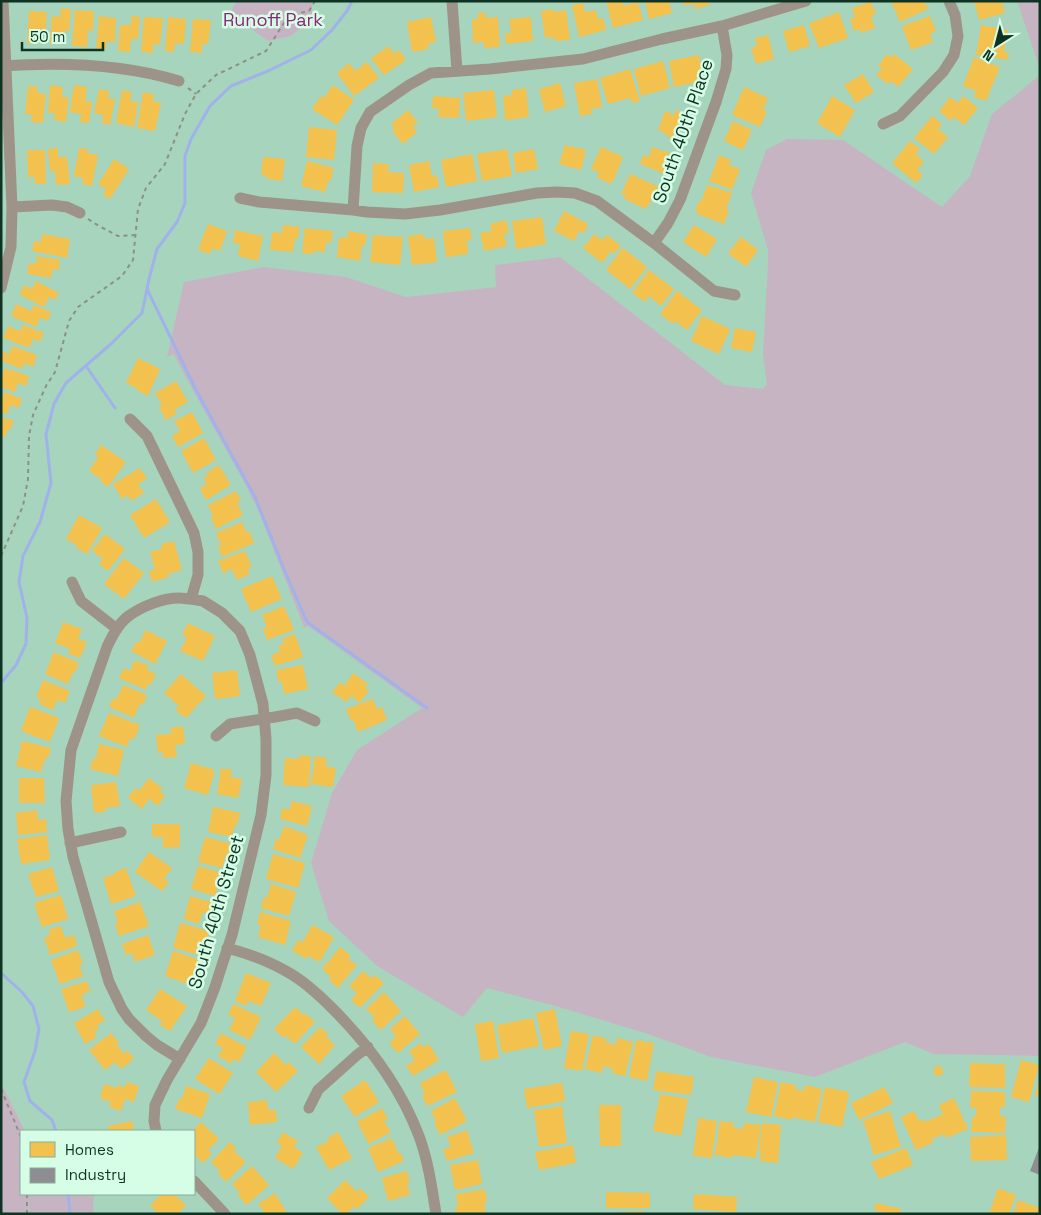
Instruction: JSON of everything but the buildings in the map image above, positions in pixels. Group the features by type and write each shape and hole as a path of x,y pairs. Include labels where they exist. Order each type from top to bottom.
{"street":[{"path":"1,288 11,247 12,207 3,65 3,1"},
{"path":"452,1 457,72"},
{"path":"353,210 357,146 361,128 370,112 409,85 431,73 583,59 722,26 806,1"},
{"path":"883,124 900,116 943,72 954,55 958,36 955,15 950,1"},
{"name":"South 40th Place","path":"654,243 668,223 680,200 716,102 726,69 728,55 722,26"},
{"path":"3,65 95,67 147,73 179,81"},
{"path":"240,198 258,202 405,214 440,210 538,193 575,193 597,201 714,291 735,295"},
{"path":"12,207 52,205 67,207 80,213"},
{"path":"130,419 147,436 194,534 198,552 198,575 191,600 179,598 166,599 129,615 117,629 106,647 71,750 66,801 73,857 109,982 129,1019 156,1045 180,1059"},
{"path":"72,582 81,601 117,629"},
{"name":"South 40th Street","path":"156,1130 154,1121 155,1105 167,1080 201,1023 228,948 260,816 266,775 266,739 262,704 250,655 240,631 222,613 203,601 191,600"},
{"path":"216,736 230,724 264,718 298,713 315,721"},
{"path":"70,843 121,832"},
{"path":"228,948 270,962 293,975 316,992 368,1047 397,1089 420,1138 430,1178 436,1214"},
{"path":"309,1108 318,1090 368,1047"},
{"path":"195,1182 225,1214"}],"path":[{"path":"1,556 23,506 28,479 29,436 33,415 46,386 55,372 69,321 78,307 122,276 133,260 138,209 146,188 165,164 185,114 196,94 216,75 266,51 291,15 309,11 315,1"},
{"path":"80,213 98,226 118,236 136,235"},
{"path":"2,1091 20,1135"},
{"path":"27,1195 27,1214"}],"green space":[{"name":"Runoff Park","path":"237,1 312,1 312,19 291,36 268,41 230,13"},
{"path":"1017,1 1040,1 1040,69"},
{"path":"1040,75 1040,1056 933,1054 905,1042 815,1077 711,1057 648,1034 559,1007 487,988 463,1017 377,966 329,921 311,863 332,793 357,750 422,708 308,626 304,627 258,510 244,482 174,354 167,357 184,282 264,267 346,277 406,297 496,287 495,265 560,257 725,385 763,389 767,384 763,354 768,250 751,193 766,150 787,139 843,140 942,207 970,176 992,114"},
{"path":"1,1082 24,1130 20,1130 20,1195 29,1195 28,1214 1,1214"},
{"path":"29,1195 94,1195 93,1214 29,1214"}],"waterway":[{"path":"1,683 16,665 26,644 27,618 19,582 23,556 40,522 51,483 46,434 54,404 66,383 112,343 142,313 157,249 177,222 185,203 185,156 191,139 210,106 231,86 268,71 311,50 332,30 347,11 352,1"},
{"path":"147,289 197,392 255,497 307,622 427,708"},
{"path":"86,366 115,408"},
{"path":"1,973 22,992 33,1006 39,1029 35,1051 24,1082 30,1101 52,1120 56,1130"},
{"path":"68,1195 70,1214"}]}
